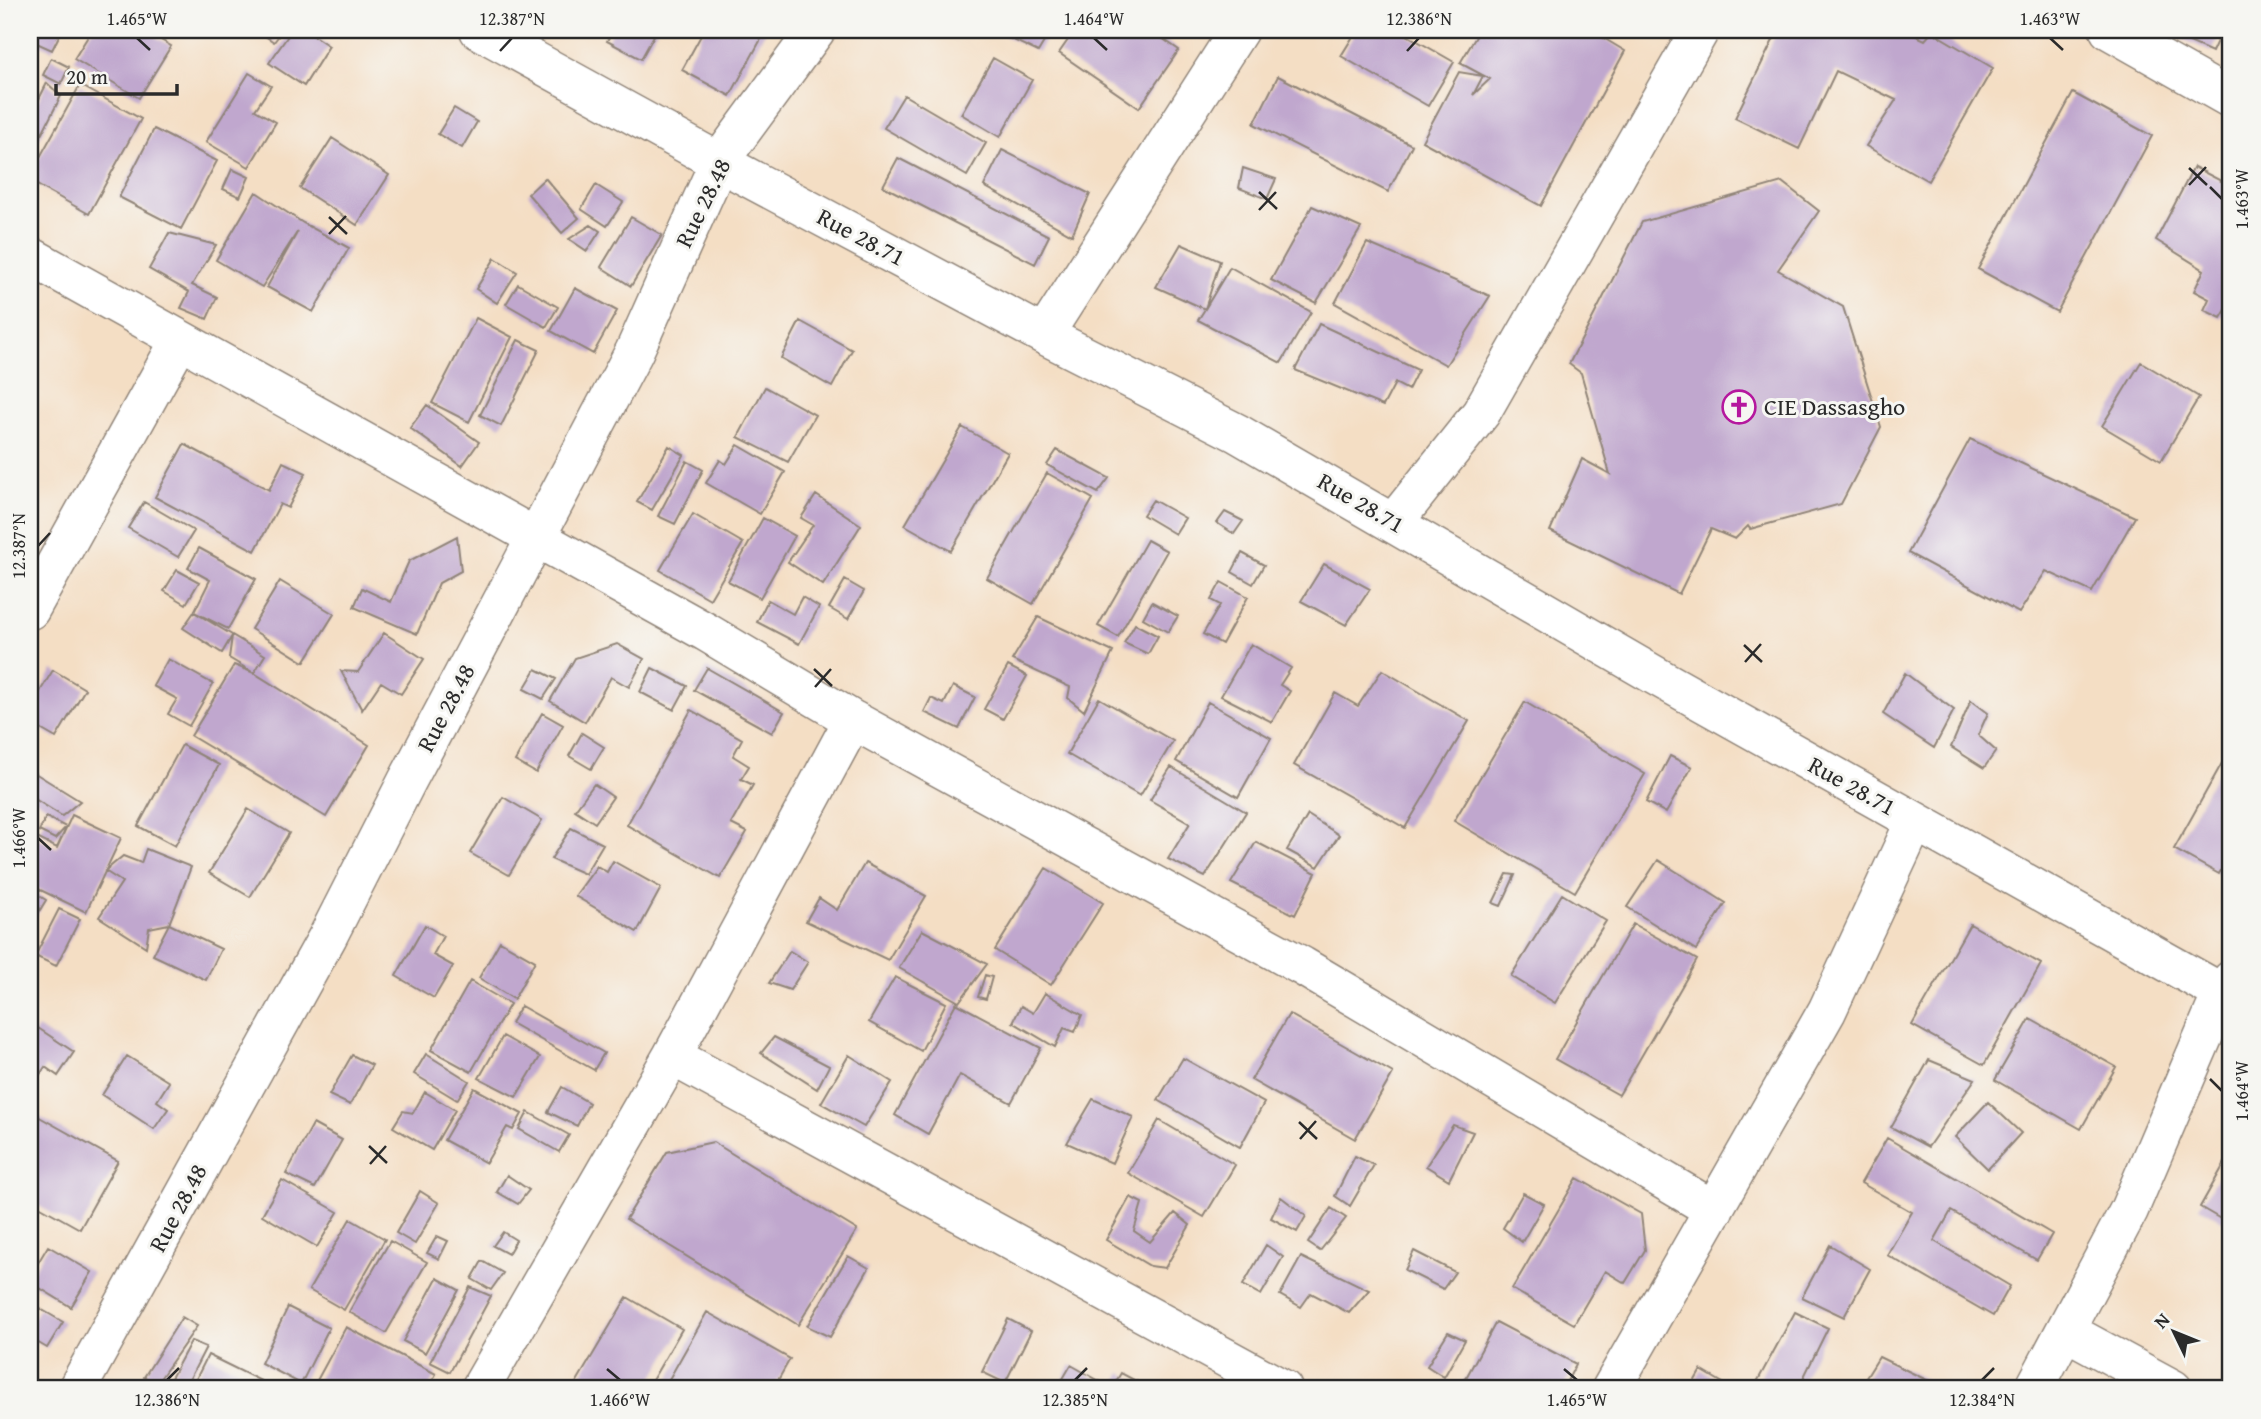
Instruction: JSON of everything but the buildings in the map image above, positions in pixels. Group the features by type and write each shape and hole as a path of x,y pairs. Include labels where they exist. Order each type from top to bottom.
{"street":[{"name":"Rue 28.71","path":"479,30 719,162 1044,335 1237,433 1656,676 1915,821 2228,990"},
{"name":"Rue 28.48","path":"77,1389 328,936 634,352 719,162 816,30"},
{"path":"1044,335 1239,30"},
{"path":"1394,522 1481,413 1700,30"},
{"path":"2109,30 2231,99"},
{"path":"30,256 706,632 853,720 1302,966 1714,1210"},
{"path":"30,610 180,340"},
{"path":"481,1389 672,1056 853,720"},
{"path":"1611,1389 1827,1011 1915,821"},
{"path":"2034,1389 2129,1209 2228,990"},
{"path":"672,1056 1283,1389"},
{"path":"2066,1331 2173,1389"}],"place":[{"name":"CIE Dassasgho","path":"1739,407"}]}
